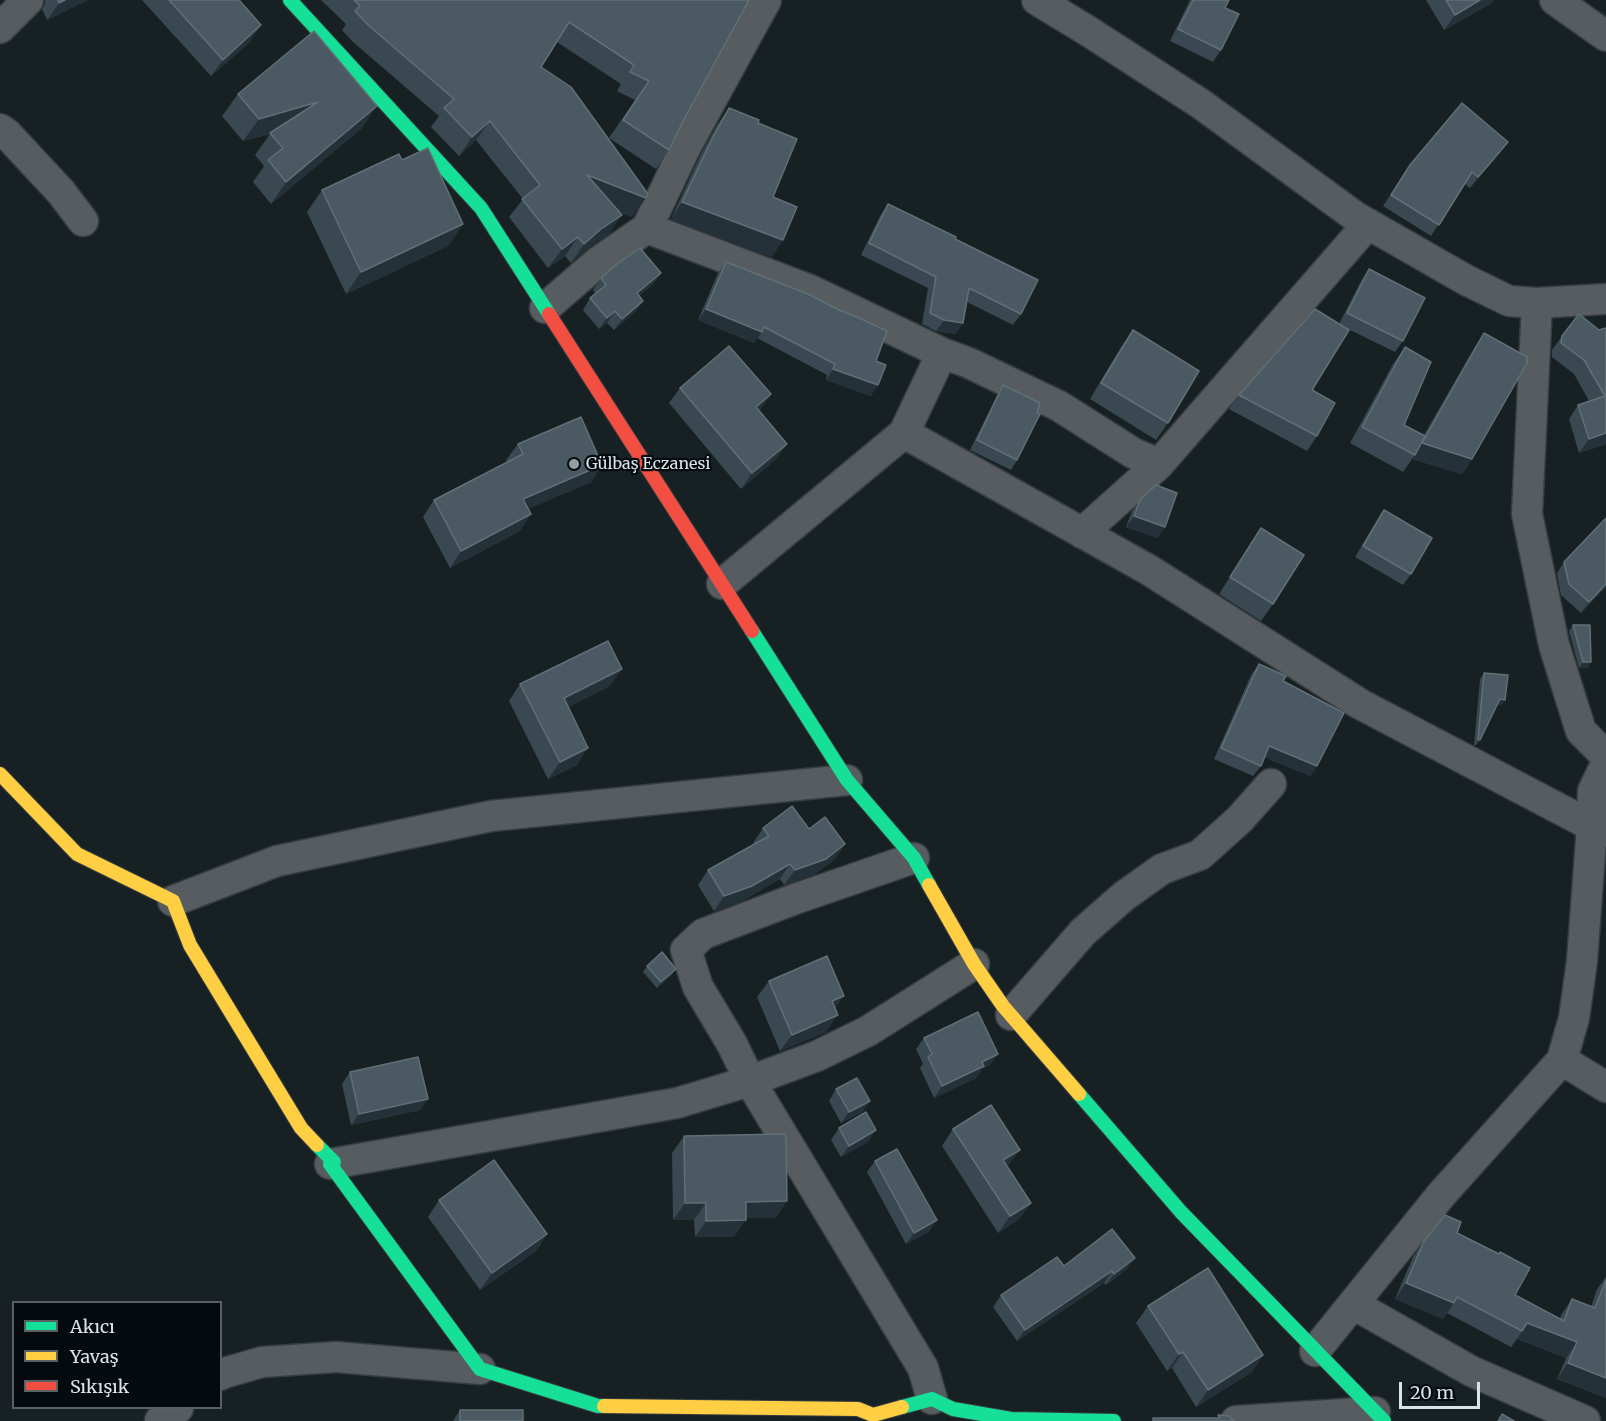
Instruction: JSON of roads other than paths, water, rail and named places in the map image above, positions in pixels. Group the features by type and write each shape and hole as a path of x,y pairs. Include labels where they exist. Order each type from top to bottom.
{"street":[{"path":"0,28 28,0"},
{"path":"290,0 481,208 847,780 914,858 974,964 1011,1015 1181,1212 1380,1417"},
{"path":"544,308 598,262 647,228 685,148 766,0"},
{"path":"1037,0 1201,104 1356,217 1466,280 1509,301 1537,303 1606,299"},
{"path":"1555,0 1606,36"},
{"path":"0,129 53,184 83,221"},
{"path":"1082,533 1159,464 1368,224"},
{"path":"647,228 810,290 942,353 969,363 1059,406 1133,453 1159,464"},
{"path":"1537,303 1527,513 1554,645 1581,730 1606,756"},
{"path":"722,584 904,433 942,353"},
{"path":"904,433 1149,570 1360,704 1599,829"},
{"path":"1316,1351 1441,1195 1562,1060 1574,1018 1599,829 1593,791 1606,764"},
{"path":"0,774 77,854 173,901 190,945 301,1128 334,1162 330,1164"},
{"path":"173,901 277,861 491,816 847,780"},
{"path":"1011,1015 1083,932 1116,903 1162,869 1200,855 1240,819 1271,784"},
{"path":"914,858 703,934 686,950 698,987 732,1044 750,1080 923,1368 932,1399"},
{"path":"330,1164 677,1102 750,1080 817,1056 868,1031 974,964"},
{"path":"1562,1060 1606,1087"},
{"path":"330,1164 480,1369"},
{"path":"1353,1304 1471,1371 1585,1421"},
{"path":"222,1374 262,1362 336,1357 480,1369 601,1414 858,1409 874,1418 932,1399 953,1409 1011,1419 1114,1421"},
{"path":"160,1421 175,1409"},
{"path":"1236,1421 1380,1417"}],"place":[{"name":"Gülbaş Eczanesi","path":"574,464"}]}
